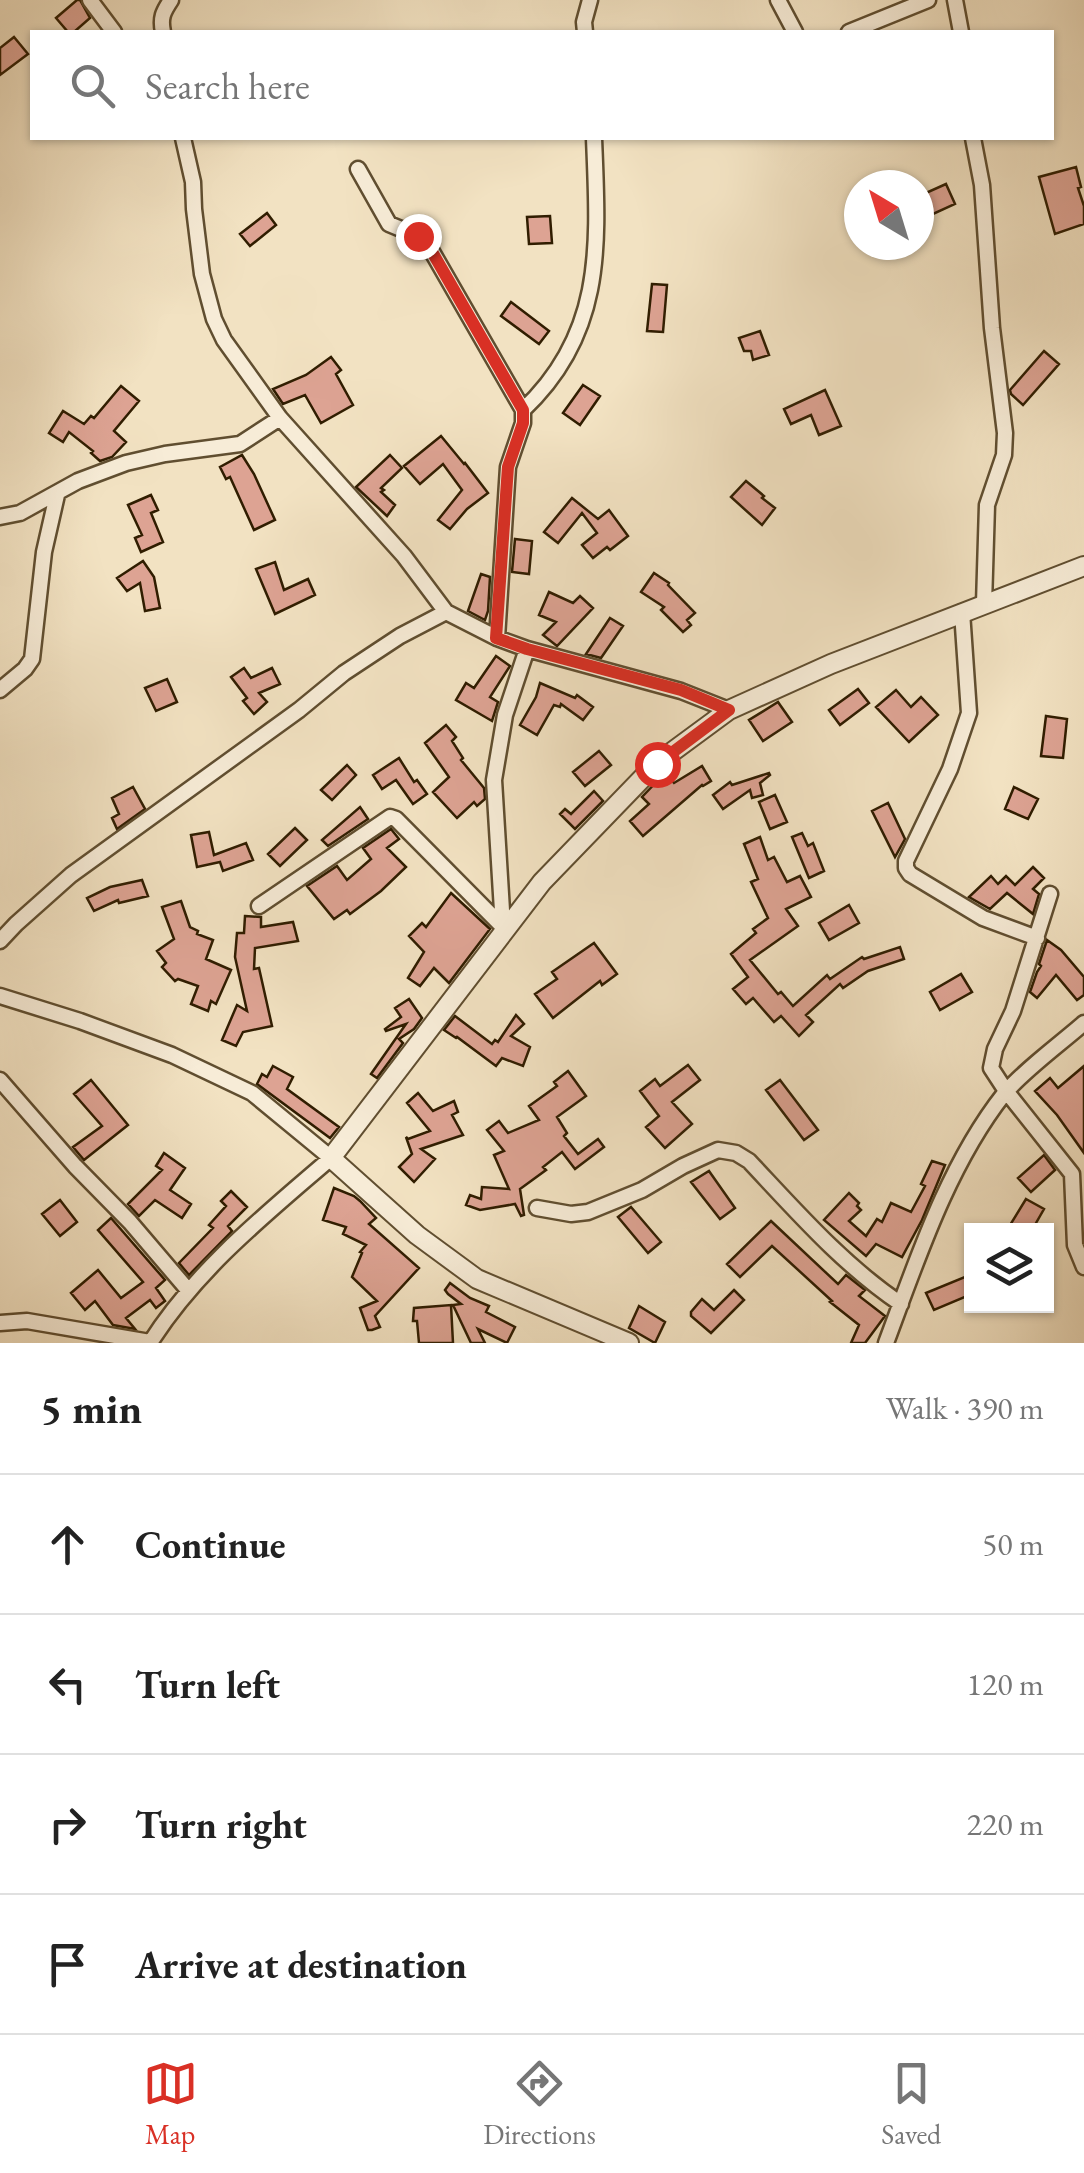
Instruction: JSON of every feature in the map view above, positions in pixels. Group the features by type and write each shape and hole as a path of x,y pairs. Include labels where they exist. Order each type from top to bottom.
{"street":[{"path":"90,0 112,30"},
{"path":"162,30 160,21 171,0"},
{"path":"585,30 590,0"},
{"path":"778,0 794,30"},
{"path":"854,30 928,0"},
{"path":"955,0 961,30"},
{"path":"183,140 193,182 202,274 224,340 280,418 404,556 446,612 527,649 681,690 729,710"},
{"path":"523,410 550,381 572,346 589,296 596,257 594,140"},
{"path":"974,140 1005,433 1004,455 987,505 984,604"},
{"path":"358,169 389,224 427,243 523,410 523,423 508,467 496,638"},
{"path":"0,517 20,513 78,481 126,462 240,444 280,418"},
{"path":"0,690 32,659 44,552 57,495"},
{"path":"20,513 50,525"},
{"path":"0,1323 27,1321 150,1342 188,1290 244,1232 331,1158 542,882 657,764 729,710 831,664 1084,566"},
{"path":"0,941 71,875 344,673 400,636 446,612"},
{"path":"962,612 970,712 950,769 906,868 982,918 1037,938"},
{"path":"504,928 494,780 504,715 527,649"},
{"path":"259,906 390,818 504,928"},
{"path":"1050,894 1014,1011 991,1061 1006,1092 1072,1174 1074,1245 1084,1268"},
{"path":"0,996 172,1055 252,1093 417,1235 477,1279 629,1343"},
{"path":"886,1343 923,1245 980,1129 1006,1092 1084,1023"},
{"path":"0,1080 188,1290"},
{"path":"537,1208 572,1214 588,1212 642,1190 718,1150 736,1153 749,1160 830,1246 901,1304"}],"building":[{"path":"80,0 90,18 76,30 66,30 56,18"},
{"path":"14,37 28,54 0,75 0,48"},
{"path":"1076,167 1084,224 1055,234 1039,177"},
{"path":"946,184 955,204 934,214 934,189"},
{"path":"267,213 276,225 250,246 240,234"},
{"path":"550,216 552,243 529,244 527,217"},
{"path":"652,284 667,285 663,332 647,331"},
{"path":"511,302 549,331 539,344 501,316"},
{"path":"760,331 769,355 753,360 751,351 744,351 739,338"},
{"path":"1044,351 1059,364 1023,405 1010,390"},
{"path":"331,357 341,370 336,374 353,405 321,423 305,395 283,404 273,389 306,375"},
{"path":"583,385 600,396 580,425 563,413"},
{"path":"121,386 139,401 114,431 126,442 112,457 100,461 69,432 63,442 49,433 63,411 84,424 91,416 94,418"},
{"path":"825,390 841,426 819,435 811,415 791,424 784,409"},
{"path":"441,436 488,493 450,529 438,520 462,490 443,464 420,484 404,466"},
{"path":"242,455 275,520 254,530 230,477 226,479 220,467"},
{"path":"390,455 402,468 381,488 395,505 387,516 356,487"},
{"path":"746,481 775,508 762,525 731,497"},
{"path":"151,495 158,510 151,513 163,542 141,552 135,538 142,535 128,505"},
{"path":"572,498 598,519 609,510 628,536 593,558 582,545 597,533 582,513 558,543 544,532"},
{"path":"515,539 532,541 529,574 512,572"},
{"path":"143,561 154,577 160,608 145,611 140,583 127,591 117,578"},
{"path":"275,562 284,590 308,579 315,595 275,614 256,569"},
{"path":"654,573 669,583 695,613 687,620 691,625 683,632 661,610 664,607 641,592"},
{"path":"481,574 490,577 485,620 468,611"},
{"path":"549,592 573,603 580,596 593,608 557,646 543,635 556,622 539,615"},
{"path":"610,618 623,626 601,658 586,654"},
{"path":"496,656 510,666 490,697 498,702 492,721 456,700 466,683 474,688"},
{"path":"244,668 251,678 272,668 280,684 259,693 267,702 254,714 231,677"},
{"path":"167,679 177,702 156,711 145,688"},
{"path":"540,683 575,698 577,695 593,707 583,720 561,704 554,705 537,735 520,725"},
{"path":"858,689 869,703 840,725 829,710"},
{"path":"896,690 911,707 921,697 938,715 909,742 876,707"},
{"path":"778,702 792,722 763,741 749,720"},
{"path":"1046,716 1067,719 1063,758 1041,756"},
{"path":"446,725 456,737 452,741 461,760 484,788 485,799 477,806 474,802 457,818 433,792 449,777 425,743"},
{"path":"599,751 611,765 585,786 573,772"},
{"path":"399,758 427,794 413,804 396,780 382,789 373,775"},
{"path":"347,765 356,775 332,800 321,790"},
{"path":"702,766 711,781 643,836 630,821 649,804 642,797 665,773 674,783"},
{"path":"769,773 760,783 763,795 752,798 750,790 723,809 713,795 730,782 732,785"},
{"path":"133,787 145,809 117,829 112,818 119,814 112,798"},
{"path":"1014,787 1038,799 1028,819 1005,809"},
{"path":"594,791 603,801 575,829 560,814 565,809 571,814"},
{"path":"775,795 787,822 770,829 759,802"},
{"path":"888,803 905,839 895,857 872,811"},
{"path":"360,807 368,819 328,846 322,840"},
{"path":"295,828 307,840 280,866 268,854"},
{"path":"391,829 399,839 387,848 406,867 350,914 347,910 334,919 307,886 337,866 347,880 371,859 363,848"},
{"path":"209,832 214,855 246,843 253,860 223,871 220,862 197,867 191,835"},
{"path":"802,833 808,846 813,843 824,871 809,878 792,837"},
{"path":"760,837 768,860 774,857 787,882 800,876 811,897 786,909 798,926 750,960 778,994 781,992 793,1006 827,975 830,979 862,957 900,947 904,959 868,971 843,988 840,984 806,1015 813,1022 799,1036 781,1016 774,1022 753,998 746,1004 733,989 748,977 731,954 768,918 751,882 758,879 744,844"},
{"path":"1033,867 1044,878 1033,889 1039,894 1033,914 1007,893 990,909 969,897 991,876 998,884 1006,876 1015,885"},
{"path":"142,880 148,896 119,903 118,900 94,911 87,898 110,887"},
{"path":"451,893 490,929 449,983 434,968 420,986 408,978 424,952 409,936 422,923 426,927"},
{"path":"181,901 190,927 213,940 206,959 231,970 216,1004 211,1001 208,1011 191,1004 198,986 175,981 162,967 166,963 157,951 174,939 162,907"},
{"path":"849,905 859,923 829,940 819,923"},
{"path":"245,916 261,917 261,927 293,922 298,941 255,948 254,969 259,968 272,1026 243,1032 236,1046 222,1040 237,1005 247,1011 235,957 237,933 244,933"},
{"path":"1047,940 1084,977 1084,995 1077,1000 1056,975 1037,998 1030,992"},
{"path":"594,943 617,974 602,985 600,981 553,1018 535,994 557,979 552,972"},
{"path":"961,974 972,992 940,1010 930,992"},
{"path":"409,999 422,1018 399,1039 403,1043 377,1078 371,1074 406,1024 385,1029 401,1017 395,1008"},
{"path":"516,1015 524,1024 511,1036 530,1047 523,1066 502,1058 496,1066 444,1030 455,1016 492,1044 498,1042"},
{"path":"688,1065 700,1080 672,1102 692,1124 665,1148 646,1127 659,1116 640,1091 655,1079 660,1086"},
{"path":"273,1066 293,1077 287,1089 339,1127 330,1138 257,1084"},
{"path":"1084,1066 1084,1153 1035,1091 1050,1078 1058,1088"},
{"path":"568,1071 586,1096 557,1117 567,1133 564,1136 578,1154 598,1139 604,1147 575,1169 562,1152 543,1167 546,1170 520,1189 524,1215 515,1204 480,1210 466,1205 470,1195 481,1199 482,1187 509,1189 494,1155 504,1151 487,1130 499,1121 508,1133 539,1120 529,1106 557,1086 554,1082"},
{"path":"91,1080 128,1125 84,1160 73,1147 102,1126 74,1094"},
{"path":"780,1080 818,1130 804,1140 766,1090"},
{"path":"418,1093 433,1111 454,1101 458,1112 452,1115 463,1135 421,1149 435,1159 414,1182 399,1167 412,1154 406,1137 430,1131 407,1103"},
{"path":"164,1153 185,1168 170,1190 191,1204 182,1218 155,1200 139,1216 128,1204 162,1170 156,1166"},
{"path":"1044,1155 1055,1170 1031,1192 1018,1178"},
{"path":"932,1161 945,1165 902,1257 876,1244 866,1256 824,1220 849,1193 861,1210 849,1221 866,1236 877,1219 882,1222 891,1203 911,1212 925,1186 921,1184"},
{"path":"709,1171 735,1208 720,1219 691,1182"},
{"path":"334,1188 360,1201 376,1218 369,1224 419,1268 375,1316 380,1327 372,1330 368,1330 360,1308 377,1301 352,1277 366,1245 343,1234 346,1227 323,1220"},
{"path":"231,1191 247,1207 228,1226 232,1231 189,1275 179,1263 213,1228 209,1225 226,1206 221,1201"},
{"path":"1026,1199 1044,1209 1036,1223 1011,1223"},
{"path":"60,1200 77,1222 60,1236 42,1214"},
{"path":"631,1207 661,1242 648,1253 618,1217"},
{"path":"111,1218 165,1280 156,1288 165,1301 156,1308 150,1300 126,1318 135,1329 113,1325 95,1301 85,1310 71,1293 98,1270 121,1298 143,1282 98,1230"},
{"path":"771,1221 838,1284 846,1275 865,1290 859,1296 885,1316 865,1343 851,1343 859,1325 772,1246 740,1277 727,1264"},
{"path":"964,1277 964,1297 934,1310 926,1293"},
{"path":"450,1283 489,1306 486,1312 515,1327 507,1343 478,1329 485,1343 471,1343 453,1305 461,1304 445,1290"},
{"path":"734,1290 744,1300 711,1333 691,1316 702,1299 714,1310"},
{"path":"451,1305 453,1343 419,1343 414,1308"},
{"path":"639,1306 665,1322 655,1343 629,1328"}],"route":[{"path":"418,236 427,243 523,410 523,423 508,467 496,638 681,690 729,710 657,764"}]}
